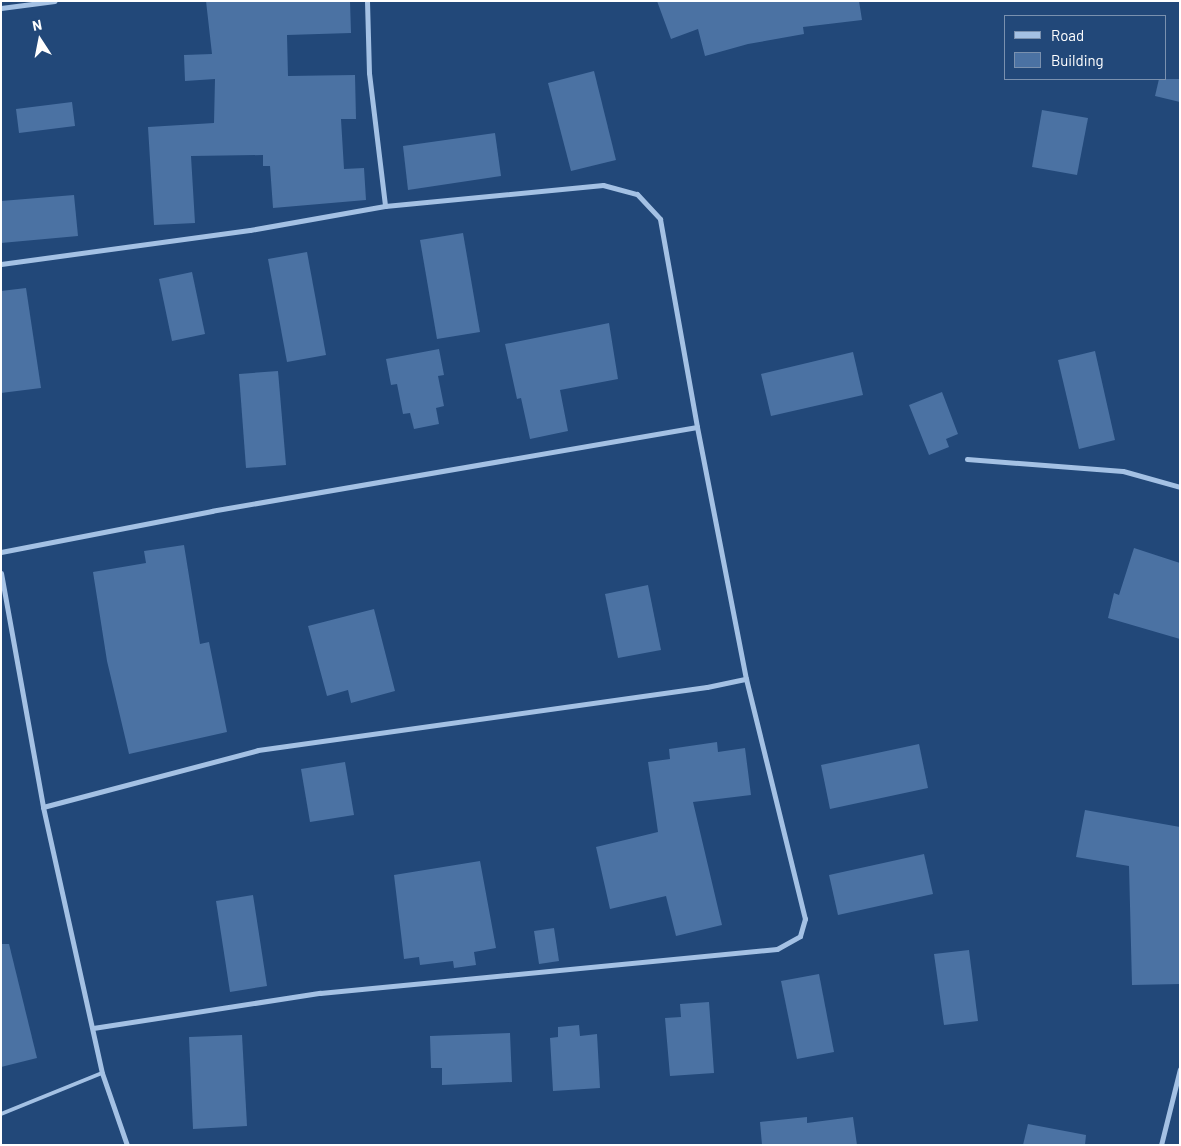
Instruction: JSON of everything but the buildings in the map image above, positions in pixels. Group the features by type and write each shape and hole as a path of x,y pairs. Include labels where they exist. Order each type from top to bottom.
{"street":[{"path":"1,8 55,1"},
{"path":"367,1 369,73 384,206"},
{"path":"1,264 250,230 384,206 604,185 637,194 660,220 697,427 746,679 805,919 800,936 777,949 320,993 94,1028"},
{"path":"1,552 212,511 697,427"},
{"path":"967,459 1123,471 1180,487"},
{"path":"1,573 43,807 94,1028 102,1073 127,1145"},
{"path":"43,807 258,750 707,687 746,679"},
{"path":"1161,1145 1180,1069"}],"lane":[{"path":"1,1114 102,1073"}]}
